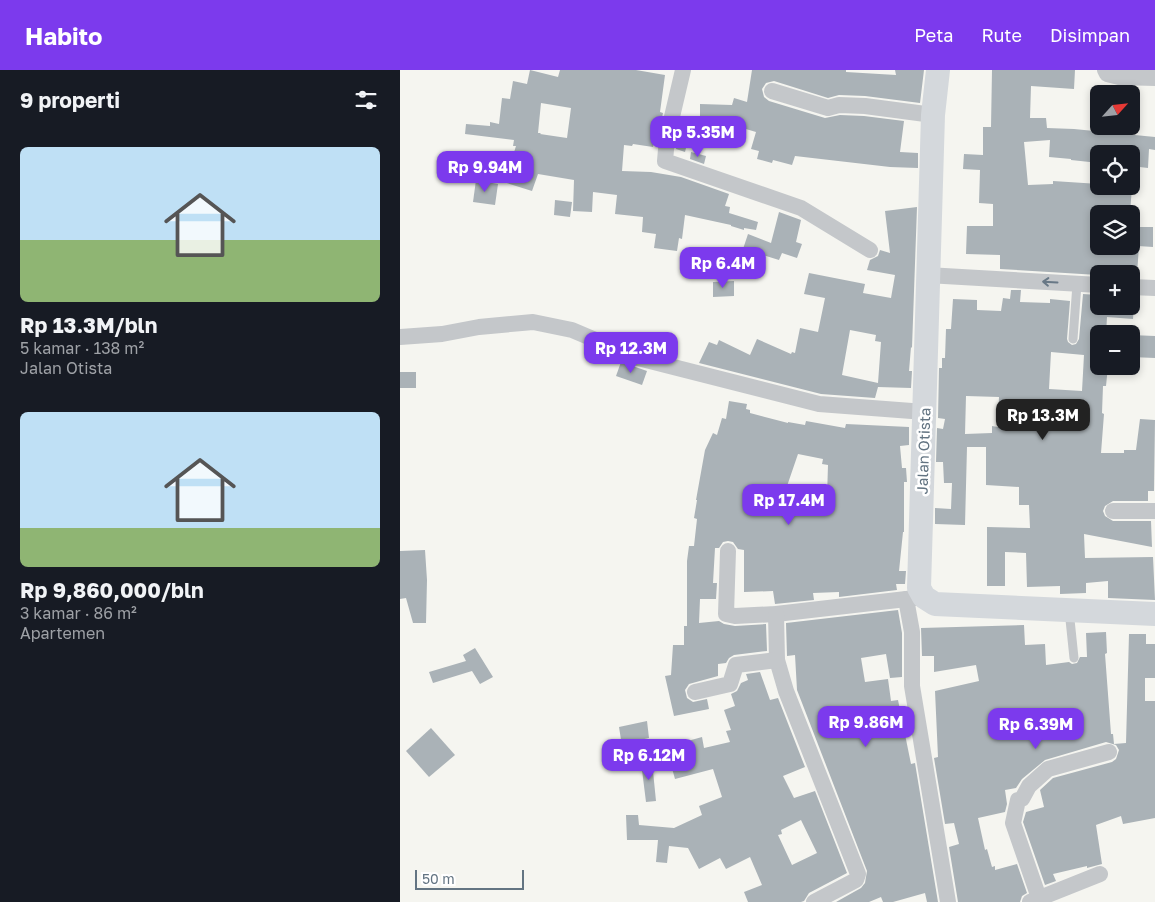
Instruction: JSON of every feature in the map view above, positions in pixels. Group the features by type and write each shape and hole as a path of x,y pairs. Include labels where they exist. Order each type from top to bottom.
{"street":[{"path":"683,70 667,138 665,161 801,208 870,250"},
{"name":"Jalan Otista","path":"915,598 919,588 925,412 927,275 933,116 938,70"},
{"path":"1104,70 1107,74 1119,77 1155,78"},
{"path":"772,92 828,108 839,105 865,106 933,116"},
{"path":"927,275 1090,285"},
{"path":"1140,287 1155,288"},
{"path":"401,332 442,334 479,327 533,322 572,330 638,358 810,402 925,412"},
{"path":"1113,511 1155,511"},
{"path":"728,551 726,614 735,616 776,614 915,598 935,604 1155,614"},
{"path":"915,598 912,632 912,686 948,902"},
{"path":"776,614 777,660 786,691 858,874 856,880 814,902"},
{"path":"695,692 730,684 736,664 777,660"},
{"path":"1100,874 1035,900 1013,823 1018,800 1022,799 1029,786 1048,769 1109,752"}],"lane":[{"path":"1073,339 1077,284"},
{"path":"1069,610 1074,658"}],"building":[{"path":"530,70 558,77 560,70 636,70 665,75 660,112 663,113 656,144 654,143 653,147 633,144 632,146 624,145 622,171 651,172 681,177 729,194 725,206 730,207 729,213 758,222 756,230 744,228 744,230 731,225 685,215 682,239 679,238 677,251 654,248 656,234 642,232 643,217 615,214 617,195 593,192 592,212 573,211 574,180 538,174 532,191 491,178 494,167 508,171 516,146 513,146 514,140 465,134 466,124 490,126 490,122 499,124 502,98 510,99 513,81 527,84","holes":["541,103 571,108 567,138 538,133"]},
{"path":"752,70 846,70 846,72 896,75 895,70 924,70 920,103 865,96 839,95 828,98 774,81 766,83 762,89 764,97 769,101 825,118 840,115 904,121 900,152 918,153 918,168 890,167 795,156 792,165 773,160 772,163 757,159 759,151 751,149 756,132 712,119 712,125 700,125 700,104 732,105 734,98 747,102"},
{"path":"992,70 1075,70 1074,89 1031,86 1030,118 1046,118 1047,128 1090,131 1090,135 1155,137 1155,150 1149,149 1148,168 1140,167 1140,145 1090,145 1090,162 1049,157 1050,140 1024,142 1028,185 1053,184 1053,181 1090,183 1090,195 1131,195 1131,205 1090,205 1090,255 1138,255 1138,265 1090,265 1090,275 1000,269 1000,255 966,254 967,226 993,226 993,204 979,203 980,170 963,169 964,154 983,155 983,127 991,127"},
{"path":"682,117 693,120 685,152 676,149"},
{"path":"691,152 706,156 704,164 690,159"},
{"path":"476,180 498,184 495,205 473,202"},
{"path":"555,200 572,202 570,217 554,215"},
{"path":"917,207 912,348 909,371 912,371 911,388 878,387 875,398 821,394 699,363 709,342 717,345 719,340 750,355 757,339 791,354 792,352 795,353 800,328 818,332 825,298 804,294 809,273 865,284 863,293 891,298 895,275 867,270 870,260 878,256 880,250 890,253 885,211","holes":["850,330 876,335 875,341 881,342 878,383 842,375"]},
{"path":"779,212 801,220 796,242 802,244 797,258 782,253 779,260 743,249 748,234 771,243"},
{"path":"1140,227 1153,227 1153,247 1140,246"},
{"path":"734,281 734,296 713,297 713,282"},
{"path":"1011,290 1021,290 1020,302 1050,303 1050,299 1070,301 1067,339 1072,345 1076,344 1079,339 1083,294 1090,294 1090,315 1133,315 1133,319 1107,317 1107,325 1090,325 1090,375 1107,375 1106,386 1103,386 1102,413 1104,414 1101,453 1124,453 1124,450 1136,450 1140,419 1155,420 1154,491 1148,491 1148,501 1113,501 1105,506 1103,511 1105,516 1113,521 1151,521 1152,547 1084,534 1085,558 1153,557 1155,600 1108,598 1108,581 1086,583 1086,593 1060,594 1060,586 1027,587 1026,553 1005,552 1005,586 987,586 987,527 1030,528 1029,505 1019,505 1019,487 986,485 986,447 967,447 965,525 935,524 935,508 951,509 952,483 944,483 943,462 936,462 937,428 943,429 945,419 938,418 939,368 942,368 942,358 945,358 946,329 951,329 953,299 977,300 977,310 1001,311 1003,298 1010,299","holes":["1051,352 1084,355 1082,391 1049,389","966,396 999,397 998,427 992,426 992,433 965,434"]},
{"path":"1140,335 1155,336 1155,358 1140,357"},
{"path":"621,362 647,371 642,385 616,376"},
{"path":"400,372 416,372 416,388 400,388"},
{"path":"729,401 747,404 746,409 750,410 750,413 788,423 805,425 806,421 845,428 846,424 909,427 909,445 900,446 902,468 906,468 907,482 904,482 904,532 899,571 906,571 905,584 896,584 897,590 839,597 839,592 813,593 814,600 775,604 773,591 744,592 744,550 738,549 733,542 723,542 719,548 715,548 713,583 717,583 716,599 700,599 699,623 719,621 735,626 766,624 767,651 734,655 726,663 718,664 718,676 689,684 685,690 687,698 693,702 707,699 709,709 674,716 665,676 671,675 673,645 684,645 684,626 687,626 687,561 689,546 694,546 697,519 694,518 696,500 705,450 713,433 717,435 722,418 726,419","holes":["798,454 823,459 822,464 828,465 827,497 786,489"]},
{"path":"425,550 427,580 426,623 413,623 406,598 400,599 400,551"},
{"path":"898,610 902,633 902,677 890,678 886,654 861,658 865,682 888,679 891,701 898,700 911,764 915,763 938,902 927,902 925,893 893,902 883,902 881,897 869,902 836,902 861,888 865,883 867,871 797,690 795,655 787,656 786,623"},
{"path":"1024,625 1025,645 1045,644 1046,665 1069,662 1072,664 1077,663 1080,657 1087,657 1086,633 1106,632 1107,653 1105,654 1111,734 1113,734 1114,744 1126,743 1129,634 1146,634 1146,644 1155,644 1155,678 1145,678 1145,701 1155,701 1155,818 1123,824 1121,816 1096,825 1102,864 1053,874 1056,881 1045,885 1023,822 1026,812 1044,807 1040,790 1053,778 1112,762 1116,759 1119,750 1116,745 1106,742 1045,760 1022,779 1016,788 1005,790 1007,804 1005,812 978,818 985,850 987,849 992,867 995,866 995,870 1017,864 1027,893 1022,896 1020,902 958,902 949,847 959,844 954,823 945,824 934,758 938,757 935,691 979,681 976,665 934,672 934,656 922,656 921,628"},
{"path":"475,648 493,677 480,684 472,671 433,683 429,672 466,661 463,655"},
{"path":"760,672 770,700 778,698 805,767 783,776 794,798 815,791 847,873 809,893 804,901 801,902 748,902 744,892 762,885 750,857 726,869 720,858 699,869 688,848 669,846 667,863 656,862 658,840 627,840 626,815 638,815 639,825 674,828 702,815 699,806 722,797 713,769 675,779 666,747 702,737 704,748 730,742 726,731 731,730 724,710 735,706 731,694 737,691 741,683 748,680 746,674","holes":["801,820 817,853 792,865 778,835 782,834 781,830"]},
{"path":"647,721 649,738 635,741 636,744 622,746 619,727"},
{"path":"431,728 455,755 429,777 406,751"},
{"path":"652,761 656,801 646,802 641,762"}]}
